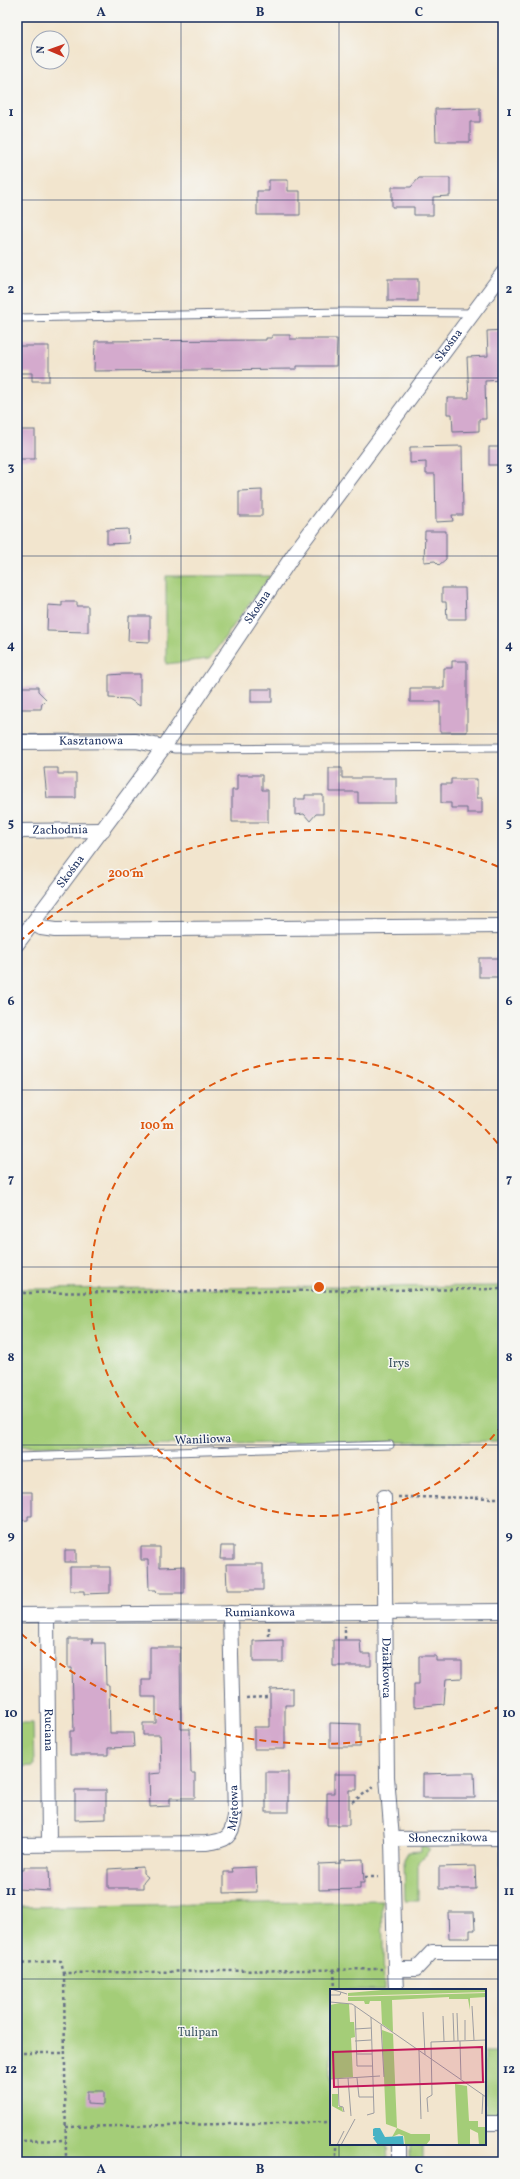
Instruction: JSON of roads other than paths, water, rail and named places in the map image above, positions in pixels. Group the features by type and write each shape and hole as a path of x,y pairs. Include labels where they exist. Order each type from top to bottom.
{"street":[{"name":"Skośna","path":"17,944 164,747 292,557 503,273"},
{"name":"Kasztanowa","path":"17,742 136,741 164,747"},
{"name":"Zachodnia","path":"17,831 103,830"},
{"path":"33,923 41,928 55,930 503,926"},
{"name":"Działkowca","path":"384,1497 388,1788 392,1839 389,1969"},
{"name":"Rumiankowa","path":"17,1615 503,1611"},
{"name":"Miętowa","path":"17,1845 206,1843 223,1840 229,1835 233,1828 235,1816 230,1613"},
{"name":"Ruciana","path":"47,1615 49,1845"},
{"name":"Słonecznikowa","path":"392,1839 503,1838"},
{"path":"396,1989 389,1969 416,1969 432,1952 503,1952"},
{"path":"486,2123 503,2123"},
{"path":"399,2145 399,2162"}],"lane":[{"path":"17,318 344,312 472,313"},
{"path":"164,747 175,749 503,747"},
{"name":"Waniliowa","path":"17,1457 390,1445"}],"park label":[{"name":"Irys","path":"399,1364"},
{"name":"Tulipan","path":"198,2033"}]}
